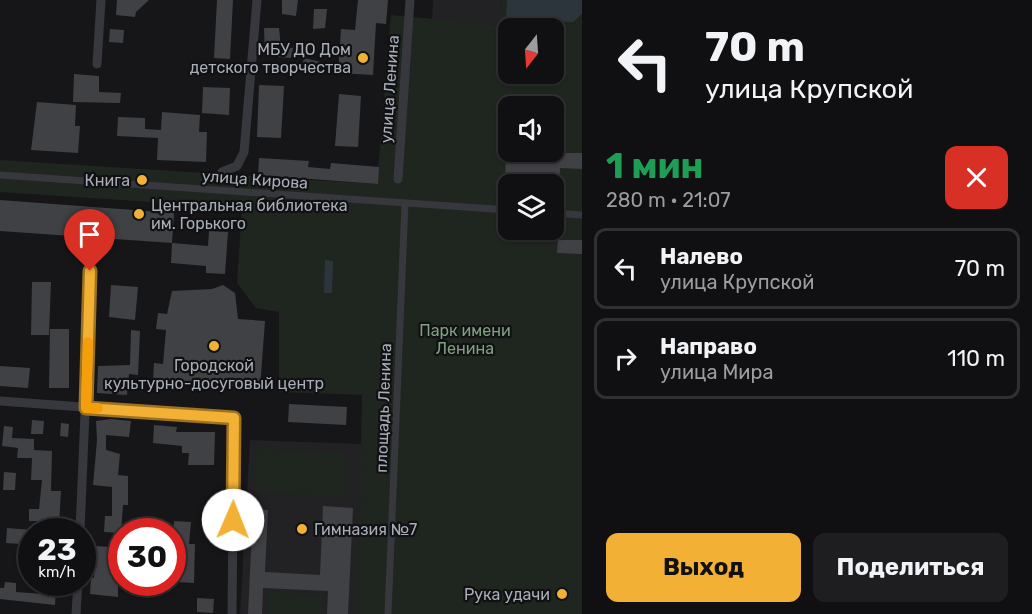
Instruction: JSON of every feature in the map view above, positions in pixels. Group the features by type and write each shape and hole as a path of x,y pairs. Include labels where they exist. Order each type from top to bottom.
{"street":[{"path":"97,64 101,0"},
{"path":"222,172 237,166 244,152 256,0"},
{"name":"улица Ленина","path":"398,179 410,0"},
{"name":"улица Кирова","path":"0,175 498,209"},
{"name":"площадь Ленина","path":"388,614 405,203"},
{"path":"564,214 582,215"},
{"path":"81,518 90,271"},
{"path":"0,401 234,418 232,614"},
{"path":"76,614 77,596"}],"shaded area":[{"path":"433,0 502,0 501,18 498,18 498,25 432,21"},
{"path":"507,0 582,0 582,14 573,22 564,22 564,18 506,18"},
{"path":"325,260 333,261 332,293 324,293"},
{"name":"Гимназия №7","path":"250,440 362,444 358,614 240,614"}],"green space":[{"name":"Парк имени Ленина","path":"502,0 582,0 582,614 358,614 362,395 279,392 279,312 256,308 237,283 242,208 0,192 0,160 377,184 391,15 498,25 498,84 564,84 564,18 501,18"},
{"path":"257,448 346,453 344,497 255,492"},
{"path":"268,592 323,595 322,614 267,614"}],"building":[{"path":"117,0 149,0 136,12 135,17 116,15"},
{"path":"217,0 233,0 230,59 214,58"},
{"path":"282,0 298,0 296,16 282,14"},
{"path":"358,0 388,0 386,24 376,23 373,75 338,73 341,29 355,30"},
{"path":"314,9 327,9 325,28 313,29"},
{"path":"264,28 279,28 281,47 293,48 291,58 265,56"},
{"path":"110,29 124,30 123,43 109,42"},
{"path":"304,58 325,63 325,67 302,66"},
{"path":"74,74 99,76 99,92 121,93 120,103 73,102"},
{"path":"259,85 284,86 281,138 257,137"},
{"path":"203,87 230,88 229,115 202,113"},
{"path":"339,94 361,96 358,147 335,146"},
{"path":"37,102 76,105 75,126 80,126 78,153 31,150"},
{"path":"162,112 200,115 199,132 207,132 206,162 157,160 158,138 117,136 118,117 145,118 145,129 161,130"},
{"path":"564,153 582,153 582,169 560,168 560,174 505,174 506,162 564,162"},
{"path":"259,158 309,161 308,167 330,169 331,163 379,167 378,184 258,175"},
{"path":"0,200 174,213 172,243 0,231"},
{"path":"209,231 228,232 225,274 206,273 206,266 171,263 172,243 208,246"},
{"path":"558,240 582,240 582,254 557,253"},
{"path":"32,282 51,282 49,335 31,335"},
{"path":"111,285 138,287 135,320 109,317"},
{"name":"Городской культурно-досуговый центр","path":"223,285 235,293 238,319 265,321 260,388 153,381 154,363 163,364 166,330 156,329 158,313 167,314 172,291 212,289"},
{"path":"50,329 69,329 69,388 49,388"},
{"path":"131,330 140,331 138,375 129,374 127,395 97,393 98,366 130,365"},
{"path":"0,366 30,368 28,388 0,386"},
{"path":"289,404 347,407 346,425 288,422"},
{"path":"111,419 131,421 129,437 106,435 106,450 120,454 118,475 128,476 128,505 123,505 122,518 108,518 108,532 104,532 105,516 112,516 112,487 93,485 97,440 96,421"},
{"path":"32,420 44,421 43,434 31,434"},
{"path":"61,423 69,424 68,437 60,436"},
{"path":"154,425 177,427 176,432 215,432 214,465 188,465 189,453 182,453 182,446 153,443"},
{"path":"4,426 13,427 12,438 34,439 34,450 52,451 51,491 61,491 59,518 29,518 29,509 39,509 42,480 31,480 32,458 17,458 18,448 2,446"},
{"path":"4,472 16,473 15,490 3,490"},
{"path":"323,506 353,508 348,614 327,614 328,591 263,588 262,614 248,614 253,509 268,510 265,572 320,575"},
{"path":"186,522 191,522 189,544 195,544 194,583 186,583"},
{"path":"7,528 18,529 18,544 6,543"},
{"path":"96,546 108,547 108,596 96,595"},
{"path":"5,582 16,583 18,596 56,596 55,605 0,599 0,588 4,588"},
{"path":"197,598 214,599 213,613 197,612"}],"slow traffic":[{"path":"88,342 86,408 98,408"}],"place":[{"name":"МБУ ДО Дом детского творчества","path":"363,58"},
{"name":"Книга","path":"142,180"},
{"name":"Центральная библиотека им. Горького","path":"139,214"},
{"name":"Городской культурно-досуговый центр","path":"214,346"},
{"name":"Гимназия №7","path":"302,529"},
{"name":"Рука удачи","path":"562,594"}],"route":[{"path":"90,271 86,408 234,418 233,520"}]}
